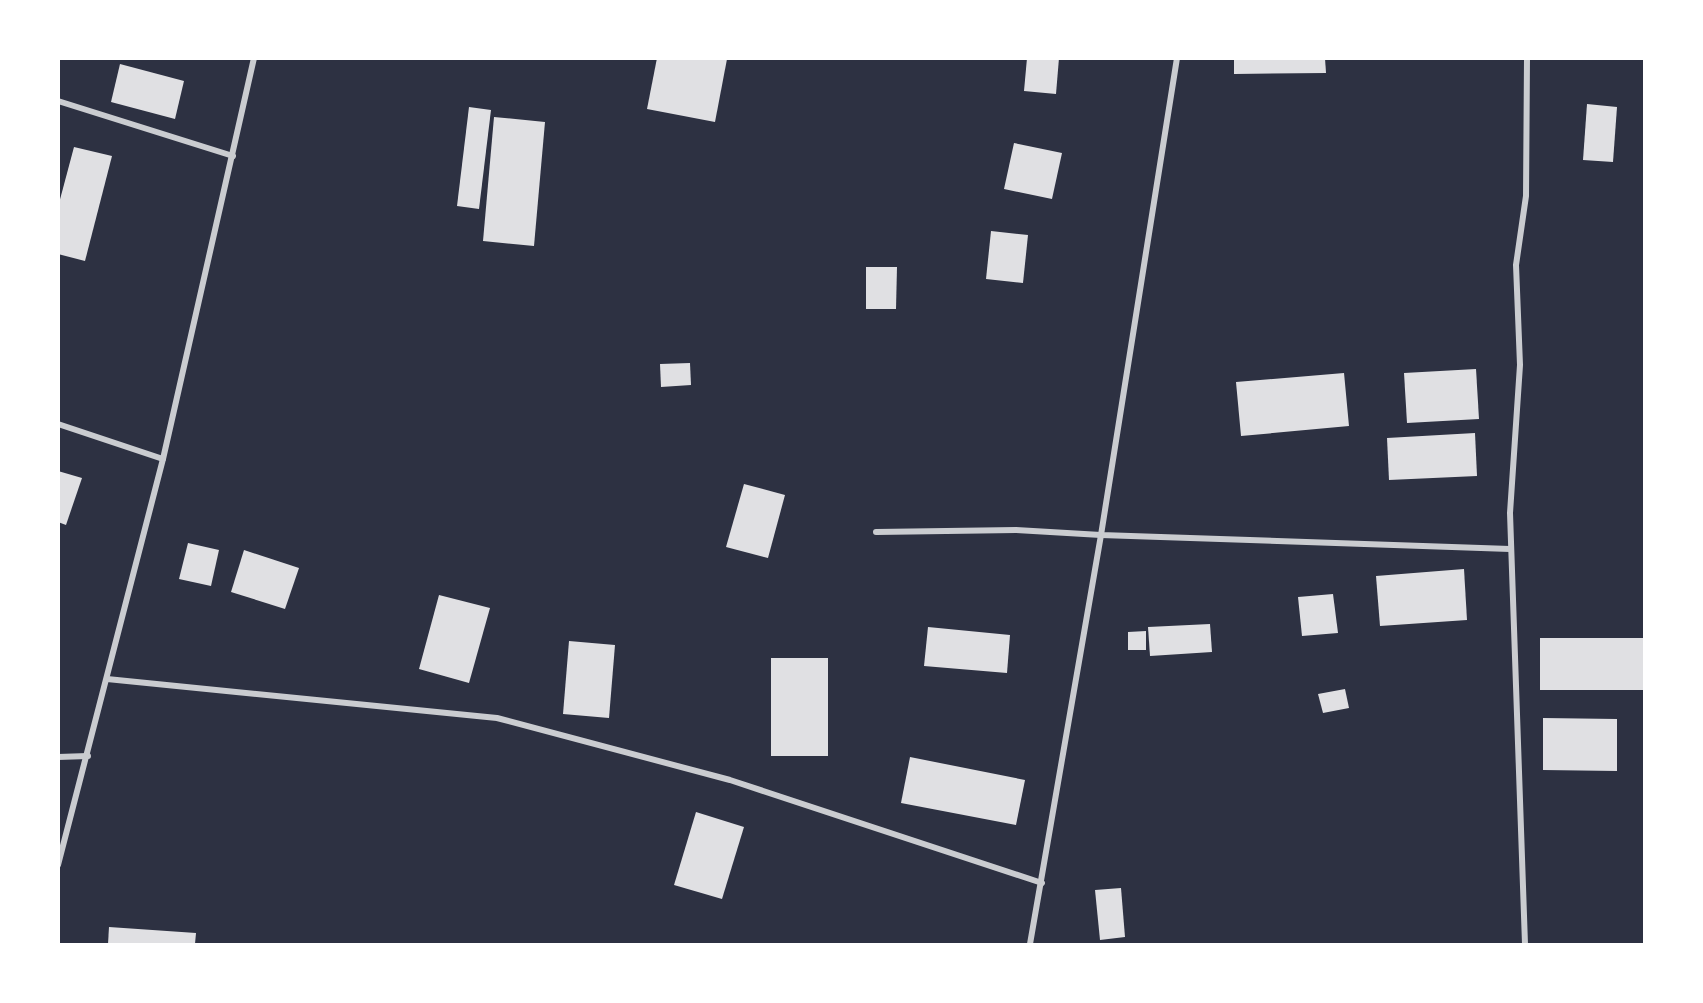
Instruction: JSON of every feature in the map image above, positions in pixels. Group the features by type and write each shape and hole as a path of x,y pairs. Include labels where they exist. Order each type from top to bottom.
{"street":[{"path":"58,865 163,459 254,58"},
{"path":"1030,945 1101,535 1177,58"},
{"path":"1525,945 1510,513 1520,365 1516,266 1526,196 1527,58"},
{"path":"58,101 233,156"},
{"path":"58,424 163,459"},
{"path":"876,532 1016,530 1510,549"},
{"path":"107,679 497,718 730,780 1042,882"},
{"path":"58,757 88,756"}],"building":[{"path":"657,58 727,59 715,122 647,109"},
{"path":"1027,58 1059,58 1056,94 1024,91"},
{"path":"1234,58 1325,58 1326,73 1234,74"},
{"path":"120,64 184,81 175,119 111,102"},
{"path":"1587,104 1617,107 1613,162 1583,160"},
{"path":"469,107 491,110 479,209 457,206"},
{"path":"494,117 545,122 534,246 483,241"},
{"path":"1014,143 1062,153 1052,199 1004,189"},
{"path":"74,147 112,156 85,261 58,254 58,207"},
{"path":"991,231 1028,235 1023,283 986,279"},
{"path":"866,267 897,267 896,309 866,309"},
{"path":"690,363 691,385 661,387 660,364"},
{"path":"1476,369 1479,419 1407,423 1404,373"},
{"path":"1344,373 1349,426 1241,436 1236,382"},
{"path":"1475,433 1477,476 1389,480 1387,438"},
{"path":"58,471 82,478 66,525 58,522"},
{"path":"744,484 785,495 768,558 726,547"},
{"path":"188,543 219,550 211,586 179,579"},
{"path":"244,550 299,568 285,609 231,592"},
{"path":"1464,569 1467,620 1380,626 1376,576"},
{"path":"1333,594 1338,633 1302,636 1298,597"},
{"path":"439,595 490,608 469,683 419,669"},
{"path":"1210,624 1212,652 1150,656 1148,627"},
{"path":"928,627 1010,635 1007,673 924,666"},
{"path":"1146,631 1146,650 1128,650 1128,632"},
{"path":"1540,638 1644,638 1644,690 1540,690"},
{"path":"569,641 615,645 609,718 563,714"},
{"path":"771,658 828,658 828,756 771,756"},
{"path":"1345,689 1349,708 1323,713 1318,694"},
{"path":"1543,718 1617,719 1617,771 1543,770"},
{"path":"910,757 1025,780 1016,825 901,803"},
{"path":"696,812 744,827 722,899 674,885"},
{"path":"1121,888 1125,937 1100,940 1095,890"},
{"path":"109,927 196,933 195,944 108,944"}]}
